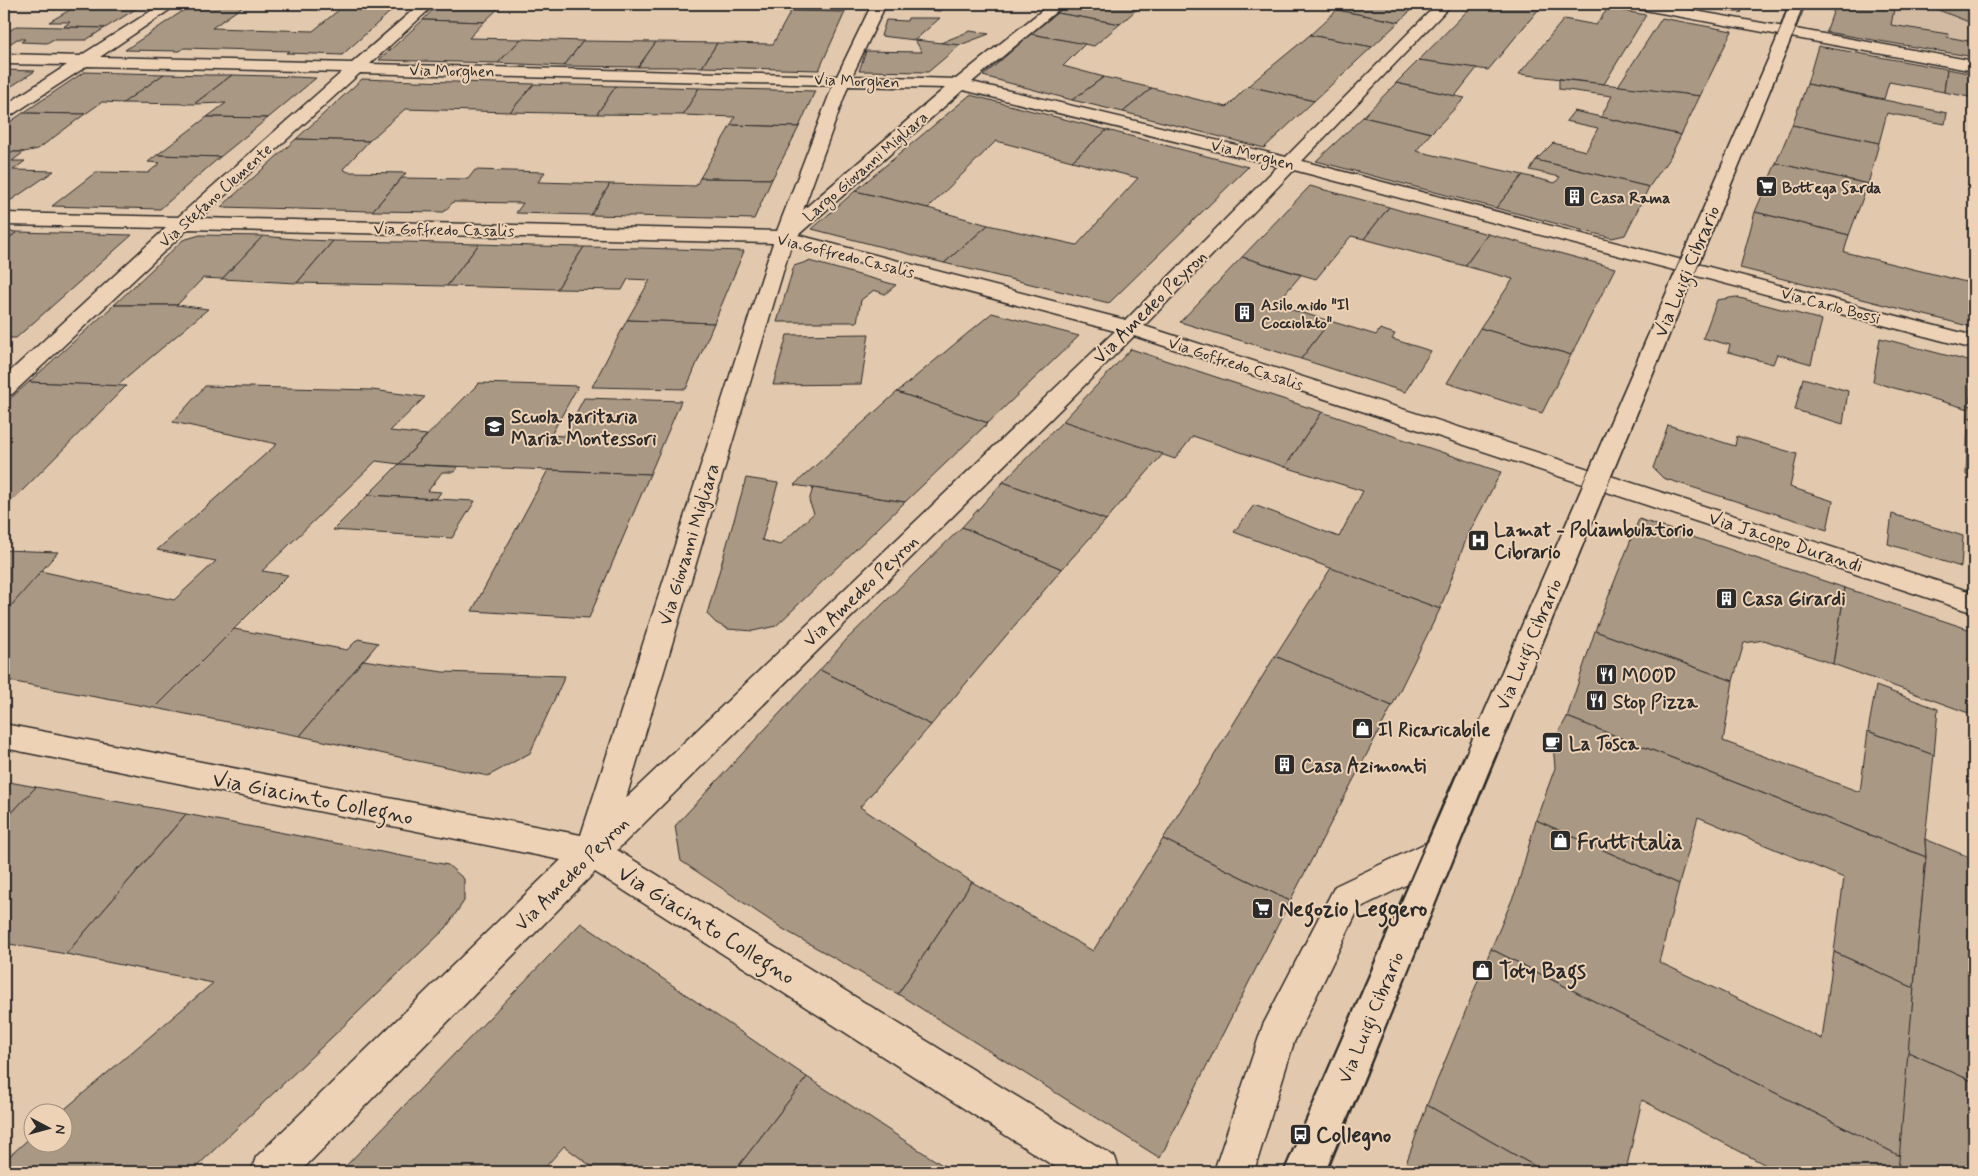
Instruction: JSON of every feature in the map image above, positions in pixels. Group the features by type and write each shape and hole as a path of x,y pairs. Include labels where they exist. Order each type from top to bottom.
{"street":[{"path":"4,113 171,4"},
{"name":"Via Stefano Clemente","path":"4,389 184,222 428,4"},
{"path":"843,79 879,4"},
{"name":"Largo Giovanni Migliara","path":"784,237 960,84 1058,4"},
{"name":"Via Amedeo Peyron","path":"271,1172 592,852 1130,328 1445,4"},
{"path":"1634,4 1974,66"},
{"name":"Via Luigi Cibrario","path":"1304,1172 1687,268 1796,4"},
{"name":"Via Morghen","path":"4,59 843,79 960,84 1289,163 1687,268"},
{"name":"Largo Giovanni Migliara","path":"784,237 843,79"},
{"name":"Via Goffredo Casalis","path":"4,219 784,237 1130,328 1598,479"},
{"name":"Via Giovanni Migliara","path":"592,852 784,237"},
{"name":"Via Carlo Bossi","path":"1687,268 1974,343"},
{"name":"Via Jacopo Durandi","path":"1598,479 1974,603"},
{"name":"Via Giacinto Collegno","path":"4,736 592,852 1100,1172"},
{"path":"1236,1172 1235,1168 1276,1038 1347,897 1440,852"}],"shaded area":[{"path":"1836,4 1974,4 1974,57 1826,32"}],"building":[{"path":"80,4 144,4 105,28 63,27 70,22 49,22"},
{"path":"193,4 246,4 212,28 313,31 346,4 399,4 342,55 286,53 290,51 184,48 180,51 125,50"},
{"path":"438,4 503,4 484,22 423,20"},
{"path":"795,4 850,4 845,12 791,11"},
{"path":"890,4 944,4 941,11 888,8"},
{"path":"1068,4 1143,4 1120,24 1057,13"},
{"path":"1344,4 1417,4 1399,22 1337,10"},
{"path":"1474,4 1543,4 1488,70 1419,60"},
{"path":"1689,4 1745,4 1741,13"},
{"path":"1836,4 1895,4 1891,25 1948,34 1947,37 1974,42 1974,57 1826,32"},
{"path":"1970,4 1974,4 1974,24 1936,9"},
{"path":"1608,8 1646,15 1604,84 1519,74 1564,19 1596,25"},
{"path":"1337,10 1399,22 1372,47 1310,35"},
{"path":"791,11 845,12 819,70 702,67 717,43 773,44"},
{"path":"1057,13 1120,24 1094,46 1031,34"},
{"path":"908,18 940,18 915,40 881,36 886,20 907,21"},
{"path":"1662,18 1732,31 1700,96 1618,86"},
{"path":"423,20 484,22 469,38 521,39 498,63 379,60"},
{"path":"17,26 105,28 86,40 52,40 47,43 21,42 25,39 17,39 11,43 4,43 4,34"},
{"path":"970,31 989,34 960,45 938,44"},
{"path":"1031,34 1085,44 1063,66 1104,77 1072,100 983,76"},
{"path":"1310,35 1372,47 1314,101 1248,86"},
{"path":"521,39 583,41 564,66 498,63"},
{"path":"915,40 960,45 928,72 859,71 866,51 922,52"},
{"path":"583,41 656,42 638,67 564,66"},
{"path":"656,42 717,43 702,67 638,67"},
{"path":"1818,46 1947,69 1944,92 1889,82 1884,99 1807,84"},
{"path":"1419,60 1477,68 1455,96 1396,83"},
{"path":"1947,69 1974,74 1974,98 1944,92"},
{"path":"4,70 35,71 4,91"},
{"path":"84,72 164,74 123,103 102,102 85,114 23,113"},
{"path":"164,74 232,75 194,104 123,103"},
{"path":"232,75 316,78 268,118 207,117 226,103 194,104"},
{"path":"1104,77 1152,88 1123,112 1072,100"},
{"path":"362,79 534,84 510,112 405,109 369,141 296,139"},
{"name":"Casa Rama","path":"1559,79 1700,96 1681,135 1601,117 1612,96 1559,89"},
{"path":"1396,83 1465,98 1431,133 1363,117"},
{"path":"534,84 616,86 597,114 510,112"},
{"path":"1807,84 1947,113 1945,124 1887,113 1879,143 1792,125"},
{"path":"616,86 699,88 683,115 597,114"},
{"path":"1248,86 1314,101 1264,148 1123,112 1152,88 1227,107"},
{"path":"699,88 815,91 799,127 731,125 735,117 683,115"},
{"path":"970,95 1107,130 1072,161 996,141 928,208 855,191"},
{"name":"Casa Rama","path":"1574,111 1681,135 1670,157 1649,187 1536,160 1553,143 1586,151 1598,128 1566,121"},
{"path":"23,113 85,114 38,149 24,152 4,152 4,126"},
{"path":"207,117 268,118 220,157 157,155"},
{"path":"1363,117 1431,133 1416,151 1523,175 1496,208 1316,161"},
{"path":"731,125 799,127 772,179 700,178"},
{"path":"1792,125 1879,143 1868,184 1776,163"},
{"path":"1107,130 1248,167 1109,303 944,263 988,225 1077,245 1138,178 1072,161"},
{"path":"296,139 369,141 343,169 348,172 406,173 372,211 221,207"},
{"path":"4,152 24,152 12,161 25,161 13,170 54,171 7,203 4,203"},
{"path":"157,155 220,157 160,209 52,206 96,172 148,173 160,163 148,162"},
{"name":"Casa Rama","path":"1536,160 1649,187 1625,235 1612,238 1496,208 1523,175 1555,183 1560,177 1530,170"},
{"path":"1776,163 1868,184 1849,235 1755,212"},
{"path":"475,170 545,172 538,182 610,184 591,215 516,213 523,203 453,202 444,212 372,211 402,178 468,179"},
{"path":"700,178 772,179 754,219 591,215 610,184 696,186"},
{"path":"1310,186 1389,207 1364,239 1351,236 1316,279 1242,257"},
{"path":"855,191 928,208 988,225 944,263 812,229"},
{"path":"1389,207 1488,234 1465,266 1364,239"},
{"path":"1755,212 1849,235 1844,252 1974,284 1972,327 1740,268"},
{"path":"4,231 17,232 4,242"},
{"path":"17,232 132,235 16,338 4,338 4,242"},
{"path":"1488,234 1615,268 1571,355 1480,328 1513,279 1465,266"},
{"path":"200,235 263,236 222,279 203,278 177,305 114,305 183,240"},
{"path":"263,236 333,241 297,283 222,279"},
{"path":"333,241 479,244 447,286 297,283"},
{"path":"479,244 584,247 557,289 447,286"},
{"path":"584,247 744,251 714,323 627,320 650,280 628,279 622,290 557,289"},
{"name":"Asilo nido \"Il Cocciolato\"","path":"1242,257 1301,275 1275,305 1330,321 1301,359 1180,322"},
{"path":"809,261 896,285 885,294 874,290 861,300 857,322 777,322 794,266"},
{"path":"1736,297 1822,320 1811,364 1777,354 1773,364 1728,352 1730,345 1703,338 1717,300"},
{"path":"114,305 177,305 208,309 117,386 29,382"},
{"path":"992,313 1079,336 988,423 897,392"},
{"path":"627,320 714,323 686,389 592,387"},
{"path":"1330,321 1376,335 1380,329 1395,334 1392,339 1431,351 1405,392 1301,359"},
{"path":"1480,328 1571,355 1542,413 1447,383"},
{"path":"869,334 861,384 773,385 787,335"},
{"path":"1880,338 1972,362 1969,409 1873,382"},
{"path":"1131,349 1322,412 1285,467 1193,436 1175,459 1063,421"},
{"path":"1803,378 1848,391 1843,424 1795,410"},
{"path":"29,382 126,386 4,509 4,404"},
{"name":"Scuola paritaria Maria Montessori","path":"479,383 578,386 551,435 564,436 584,398 681,401 650,474 399,464"},
{"path":"205,386 372,390 425,397 390,431 427,435 399,464 376,461 262,571 288,575 155,708 4,680 4,614 40,571 174,600 216,561 157,550 277,444 173,422"},
{"path":"897,392 988,423 905,502 794,485"},
{"path":"1969,405 1974,407 1974,419 1968,417"},
{"path":"1322,412 1501,472 1467,537 1440,609 1234,532 1254,505 1339,537 1363,491 1285,467"},
{"path":"1968,417 1974,419 1974,477 1966,475"},
{"path":"1063,421 1163,454 1106,520 1003,482"},
{"path":"1668,425 1735,446 1737,436 1797,454 1790,487 1833,501 1827,530 1663,478 1653,468"},
{"path":"399,464 458,467 454,472 442,472 428,491 441,492 436,499 368,495"},
{"path":"548,470 650,474 589,618 472,611"},
{"path":"746,478 778,483 762,540 780,545 814,513 809,501 813,488 905,502 776,626 753,631 728,629 716,623 707,614"},
{"path":"1003,482 1106,520 1062,569 962,527"},
{"path":"368,495 475,501 452,538 333,530"},
{"path":"1892,514 1963,536 1961,567 1888,544"},
{"name":"Casa Girardi","path":"1639,519 1845,588 1833,664 1764,640 1744,643 1733,681 1595,631"},
{"path":"962,527 1062,569 931,725 820,670 847,639"},
{"path":"4,550 58,552 4,614"},
{"path":"1331,568 1440,609 1392,706 1275,656"},
{"path":"1845,588 1974,631 1974,715 1833,664"},
{"path":"234,629 347,650 358,639 378,643 300,736 155,708"},
{"path":"1595,631 1733,681 1723,741 1860,792 1868,731 1934,755 1925,839 1926,857 1567,717"},
{"name":"Casa Azimonti","path":"1275,656 1392,706 1290,901 1163,839"},
{"path":"363,660 443,672 565,676 530,753 488,776 300,736"},
{"path":"820,670 931,725 860,807 972,882 898,994 783,929 681,861 675,826"},
{"path":"1876,686 1938,709 1934,755 1868,731"},
{"path":"1567,717 1926,857 1914,988 1834,952 1844,878 1698,817 1679,884 1536,820 1555,768 1553,743"},
{"path":"4,781 36,787 4,821"},
{"path":"36,787 186,814 66,954 4,943 4,821"},
{"path":"186,814 448,865 464,879 464,901 446,928 191,1172 4,1172 4,1161 22,1145 22,1154 72,1154 71,1104 213,983 66,954"},
{"path":"1536,820 1679,884 1659,962 1822,1039 1834,952 1914,988 1900,1156 1491,949 1517,888"},
{"path":"1163,839 1290,901 1160,1158 898,994 972,882 1093,951"},
{"path":"1925,839 1974,859 1974,1082 1908,1052 1926,857"},
{"path":"581,923 807,1077 734,1172 599,1172 564,1146 541,1172 340,1172"},
{"path":"1491,949 1900,1156 1898,1172 1779,1172 1642,1100 1626,1170 1609,1172 1545,1172 1427,1105"},
{"path":"1908,1052 1974,1082 1974,1172 1898,1172"},
{"path":"807,1077 953,1172 734,1172"},
{"path":"1427,1105 1545,1172 1403,1172"}],"tram line":[{"path":"1465,754 1780,30 1789,4"},
{"path":"1497,754 1806,4"},
{"path":"1283,1172 1465,753"},
{"path":"1327,1172 1497,753"}],"place":[{"name":"Bottega Sarda","path":"1766,187"},
{"name":"Casa Rama","path":"1574,197"},
{"name":"Asilo nido \"Il Cocciolato\"","path":"1245,313"},
{"name":"Scuola paritaria Maria Montessori","path":"495,427"},
{"name":"Lamat - Poliambulatorio Cibrario","path":"1478,540"},
{"name":"Casa Girardi","path":"1726,598"},
{"name":"MOOD","path":"1606,675"},
{"name":"Stop Pizza","path":"1597,701"},
{"name":"Il Ricaricabile","path":"1362,729"},
{"name":"La Tosca","path":"1553,743"},
{"name":"Casa Azimonti","path":"1285,765"},
{"name":"Fruttitalia","path":"1561,841"},
{"name":"Negozio Leggero","path":"1263,908"},
{"name":"Toty Bags","path":"1483,970"},
{"name":"Collegno","path":"1300,1134"}]}
